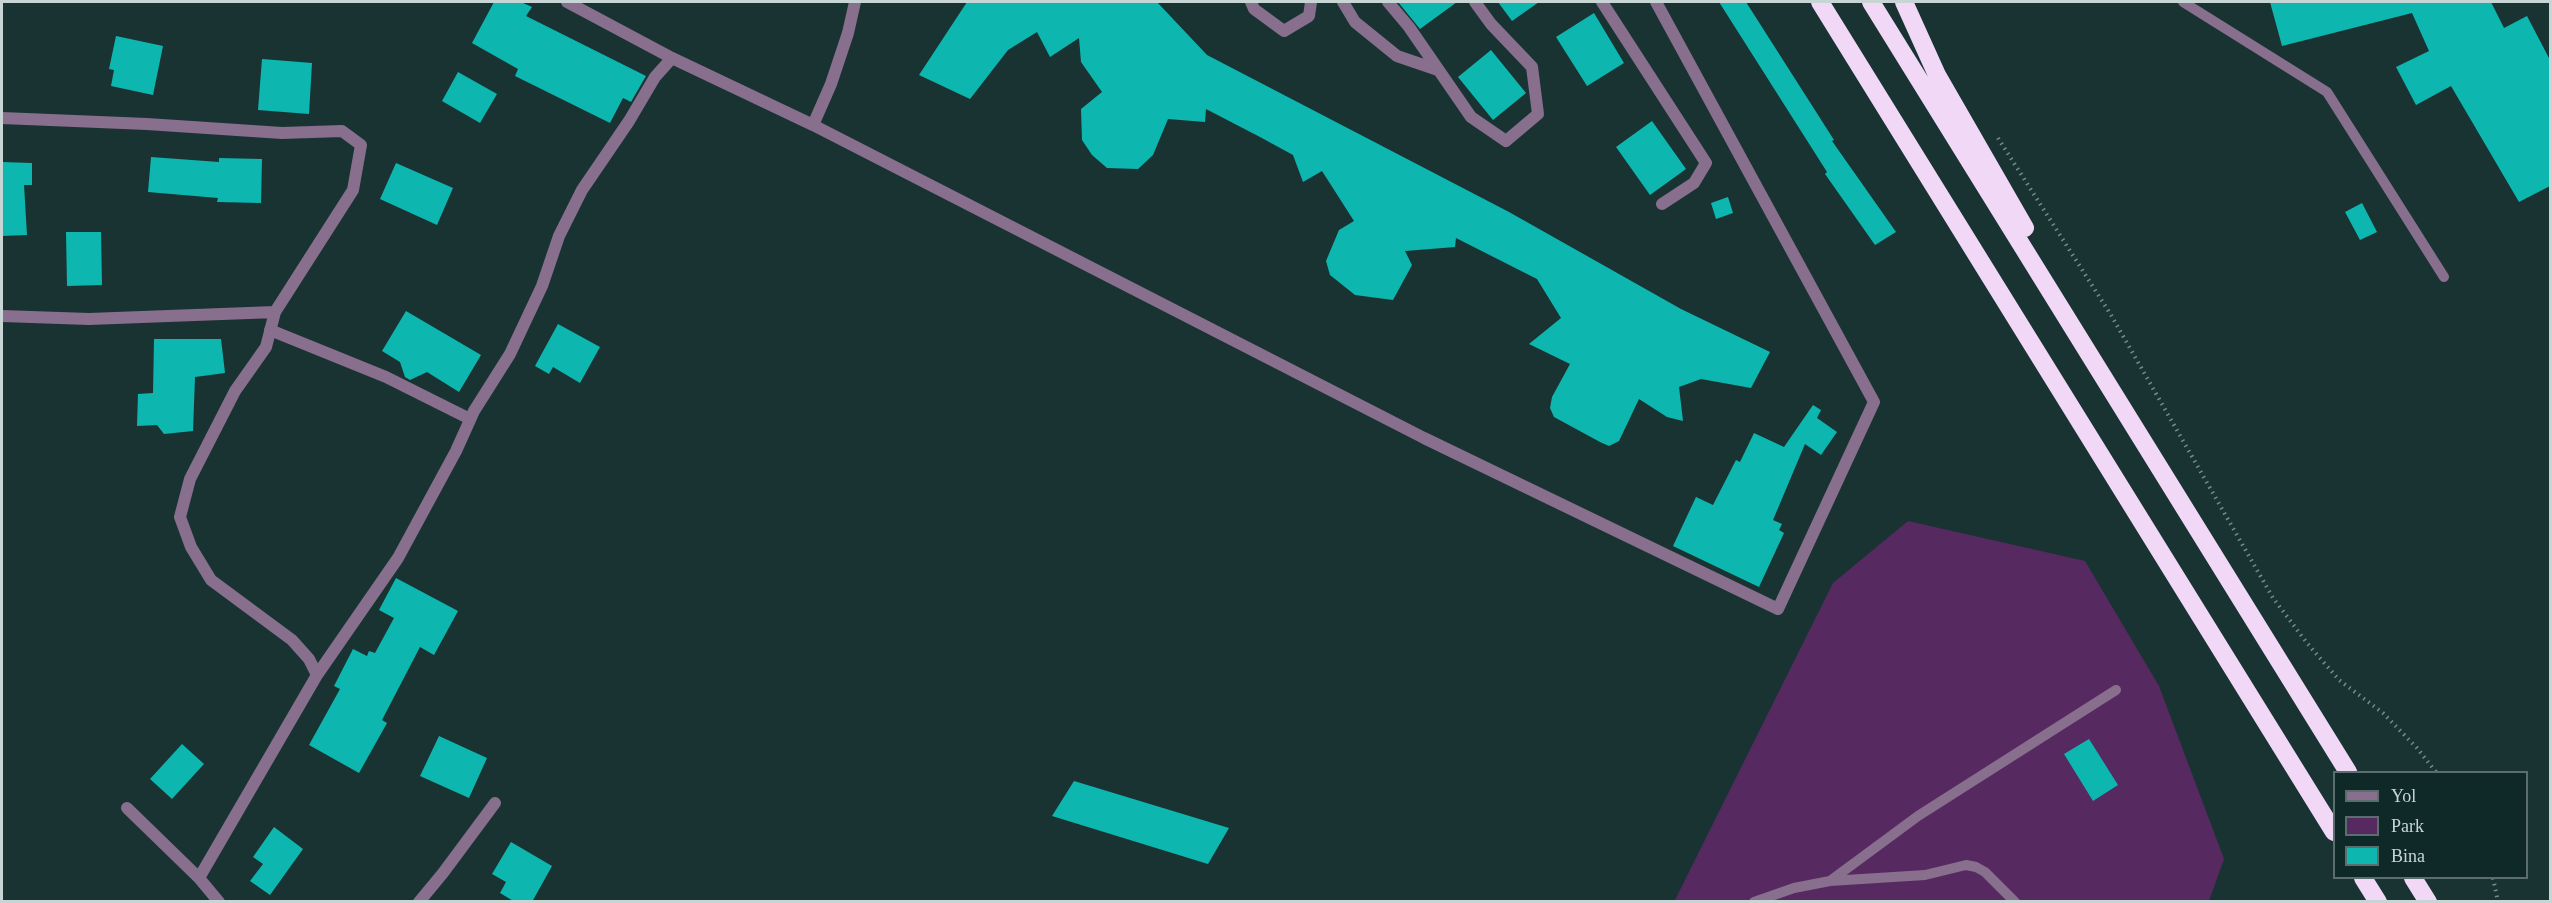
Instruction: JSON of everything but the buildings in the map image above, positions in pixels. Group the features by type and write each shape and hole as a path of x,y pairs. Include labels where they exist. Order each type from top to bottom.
{"highway":[{"path":"1820,2 2333,830"},
{"path":"1870,2 2347,771"},
{"path":"1904,2 1937,75 2205,542"},
{"path":"2364,879 2378,902"},
{"path":"2414,879 2428,902"}],"street":[{"path":"567,2 672,58 813,125 1424,438 1778,609 1874,402 1656,2"},
{"path":"813,125 831,84 848,33 855,2"},
{"path":"1251,2 1254,9 1284,31 1310,16 1311,2"},
{"path":"1343,2 1355,22 1397,56 1438,70"},
{"path":"1388,2 1409,27 1471,117 1506,141 1538,114 1532,67 1491,24 1475,2"},
{"path":"1602,2 1706,163 1694,183 1662,204"},
{"path":"199,878 317,675 398,558 456,451 470,419 510,354 542,286 570,212 655,77 672,58"},
{"path":"2,118 282,133 342,131 361,145 352,190 275,312 266,347 235,392 190,479 180,517 191,547 211,580 292,640 309,659 317,675"},
{"path":"2,316 89,319 275,312"},
{"path":"270,330 387,377 470,419"},
{"path":"419,902 495,803"},
{"path":"127,808 199,878 219,902"}],"lane":[{"path":"2183,2 2327,92 2444,277"},
{"path":"1830,881 1918,816 2116,690"},
{"path":"1754,902 1794,888 1830,881 1925,875 1966,865 1985,872 2015,902"}],"path":[{"path":"1995,133 2111,315 2274,598 2307,644 2339,680 2383,713 2417,748 2435,771"},
{"path":"2493,879 2498,902"}],"green space":[{"path":"1908,521 2085,561 2159,686 2224,859 2209,901 1674,902 1833,583"}]}
